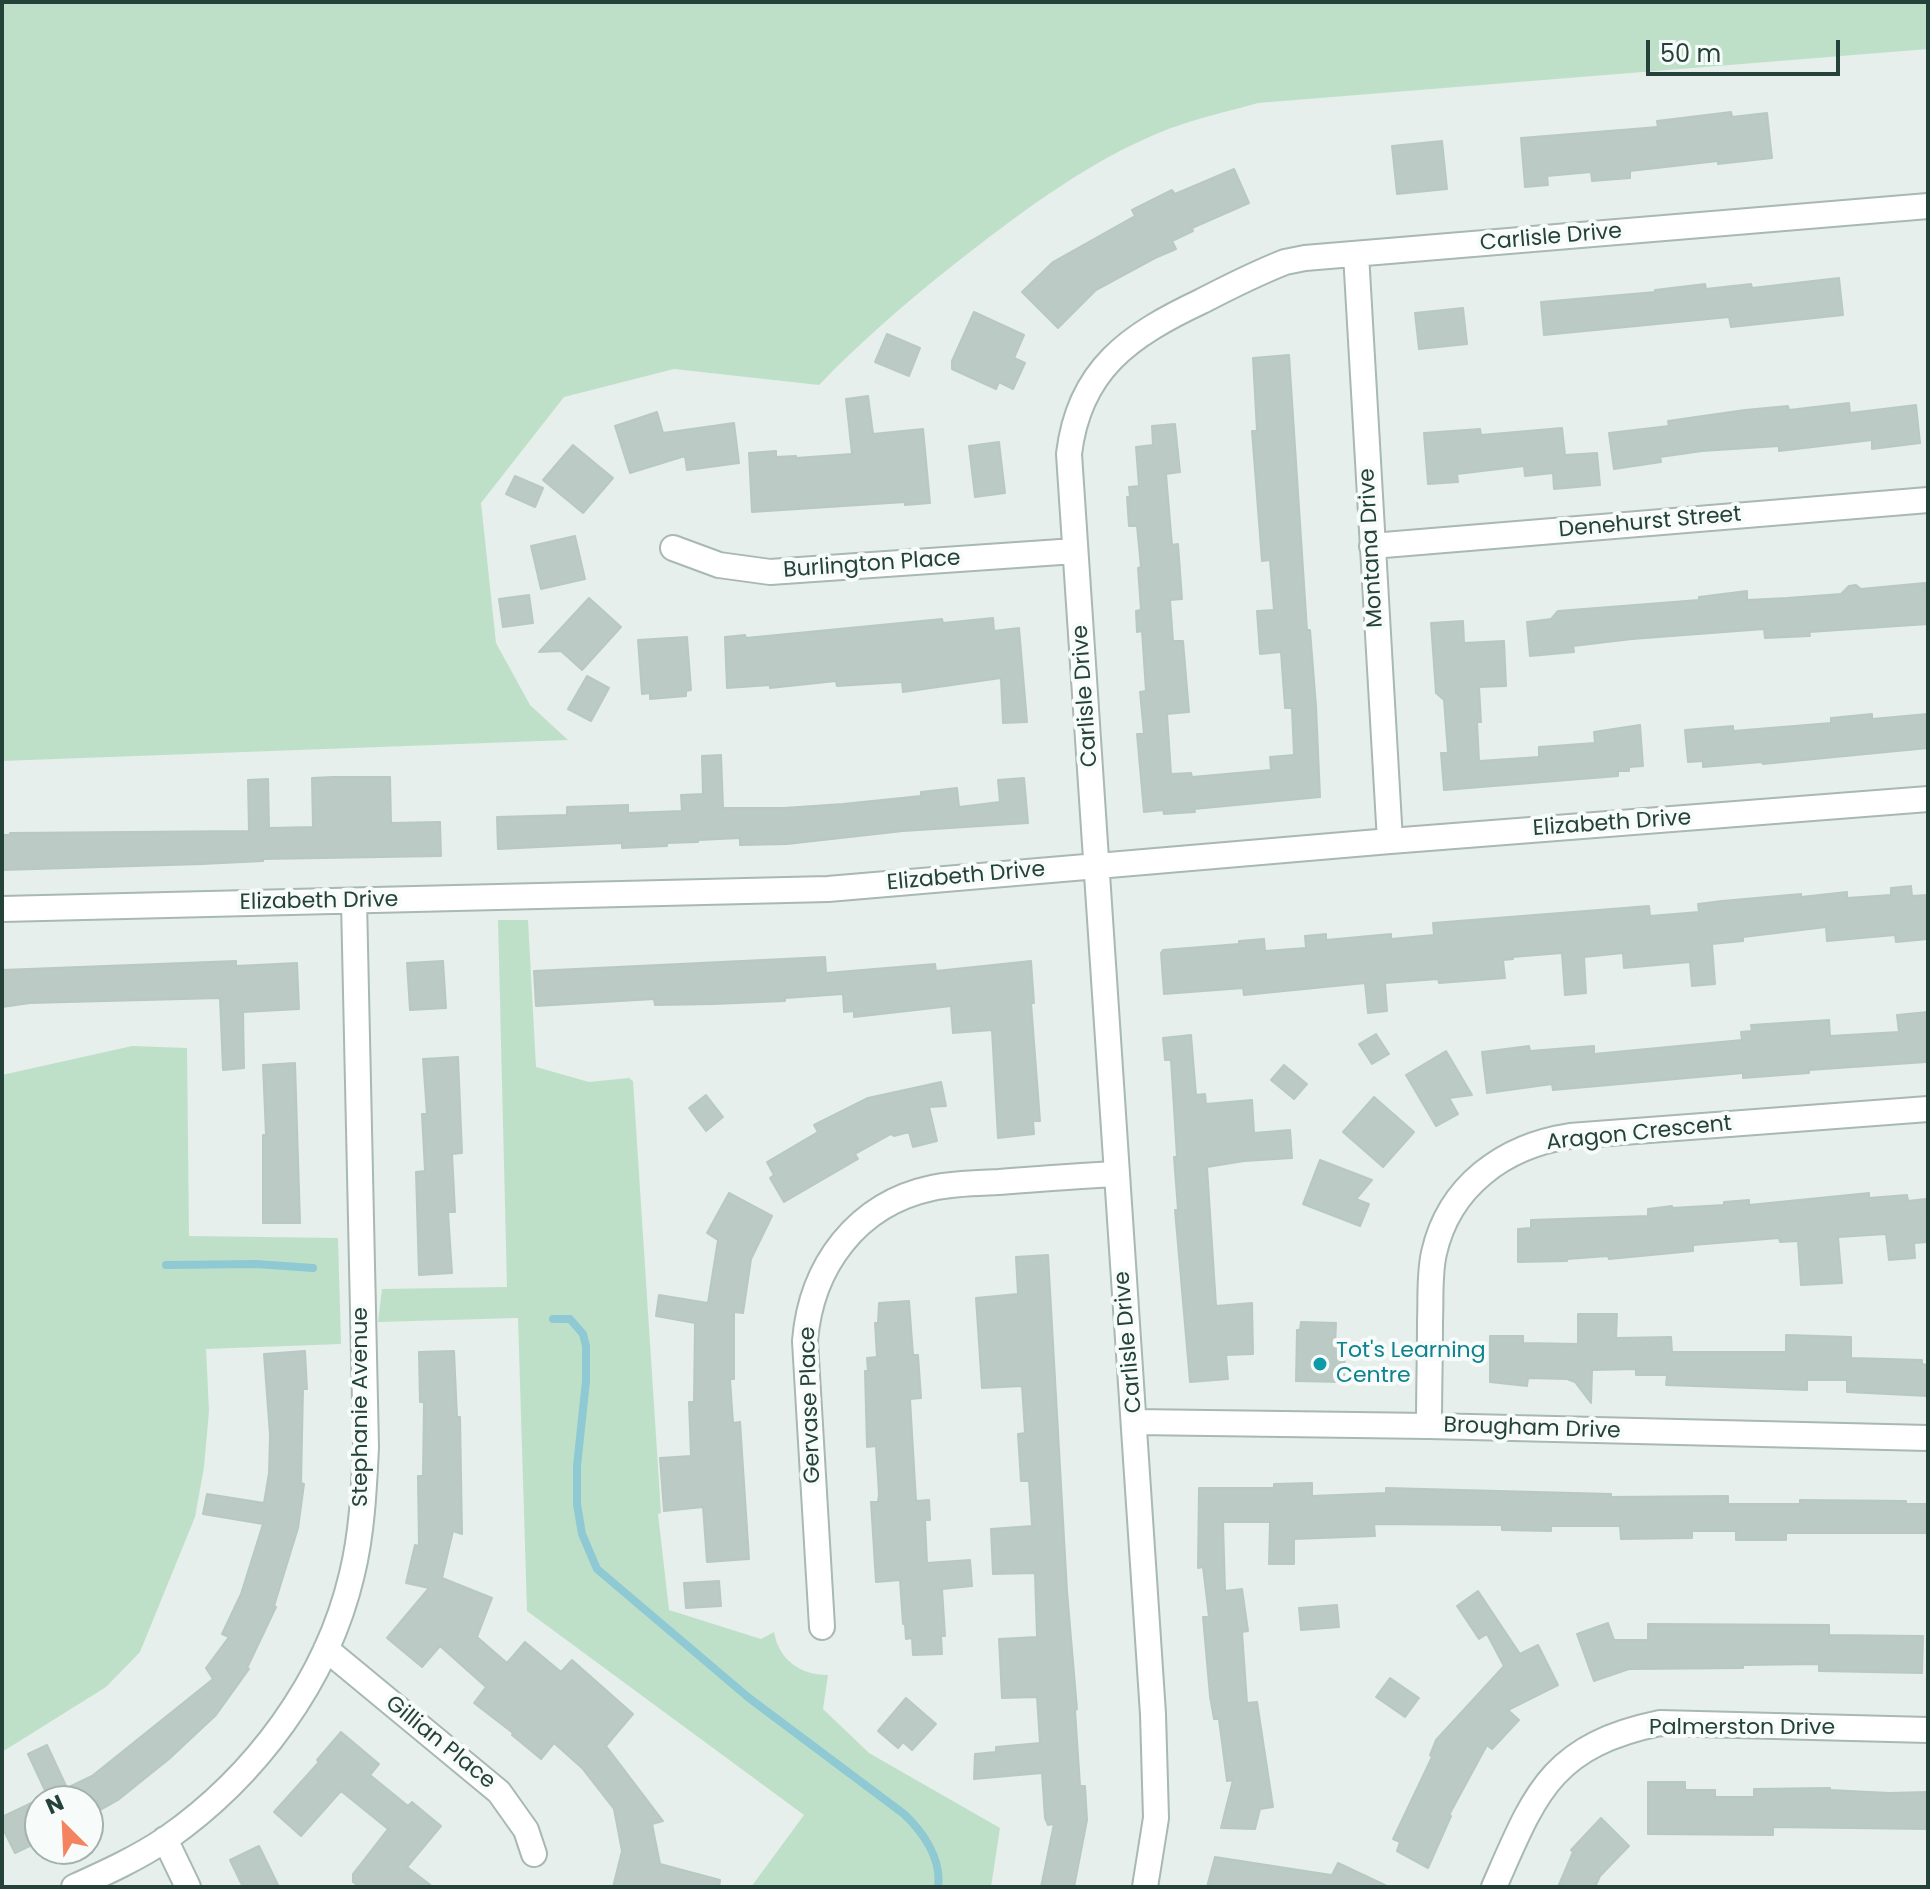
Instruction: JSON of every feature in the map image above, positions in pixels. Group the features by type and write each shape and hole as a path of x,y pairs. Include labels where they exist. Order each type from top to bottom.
{"street":[{"name":"Carlisle Drive","path":"1145,1887 1154,1838 1156,1803 1135,1422 1069,454 1072,431 1084,396 1107,362 1159,321 1264,270 1305,258 1928,206"},
{"name":"Montana Drive","path":"1356,254 1390,841"},
{"name":"Denehurst Street","path":"1372,546 1928,500"},
{"name":"Burlington Place","path":"673,548 719,565 770,572 1075,551"},
{"name":"Elizabeth Drive","path":"2,909 828,889 1928,799"},
{"name":"Stephanie Avenue","path":"74,1887 165,1839 216,1800 257,1756 283,1723 326,1649 352,1574 364,1493 366,1447 354,901"},
{"name":"Aragon Crescent","path":"1429,1426 1431,1270 1437,1243 1463,1192 1485,1169 1525,1147 1570,1136 1928,1109"},
{"name":"Gervase Place","path":"822,1627 805,1341 809,1307 828,1262 849,1235 872,1214 917,1192 945,1185 1116,1174"},
{"name":"Brougham Drive","path":"1135,1422 1928,1438"},
{"name":"Gillian Place","path":"326,1649 499,1792 526,1830 534,1854"},
{"name":"Palmerston Drive","path":"1494,1887 1530,1805 1546,1783 1568,1762 1594,1744 1626,1730 1660,1723 1928,1730"},
{"path":"165,1839 188,1887"}],"green space":[{"path":"2,2 1928,2 1928,49 1258,103 1171,128 1119,151 1024,212 917,295 819,385 674,369 564,397 481,503 496,643 530,705 568,740 2,761"},
{"path":"498,920 528,920 536,1067 589,1082 629,1078 633,1081 661,1513 658,1514 669,1610 761,1639 774,1632 781,1651 792,1664 808,1672 828,1675 823,1709 869,1753 1000,1828 991,1887 751,1887 804,1815 527,1611 518,1318 378,1322 382,1289 507,1287"},
{"path":"132,1046 187,1048 189,1236 338,1238 341,1344 206,1349 209,1411 195,1517 140,1652 106,1687 2,1752 2,1075"}],"building":[{"path":"1731,112 1732,117 1767,113 1772,158 1630,171 1630,178 1592,181 1591,172 1547,176 1548,185 1525,187 1521,138 1658,127 1657,121"},
{"path":"1442,141 1447,189 1397,194 1392,146"},
{"path":"1234,169 1249,203 1192,228 1193,231 1172,241 1176,249 1096,290 1058,328 1022,292 1053,262 1135,216 1132,210 1172,190 1175,194"},
{"path":"1839,278 1843,315 1731,327 1729,317 1544,335 1541,302 1655,292 1705,284 1706,289 1751,284 1752,288"},
{"path":"1463,308 1467,344 1419,349 1415,313"},
{"path":"974,312 1024,335 1014,358 1025,363 1013,389 999,382 996,389 952,369 952,361"},
{"path":"887,334 920,348 909,376 875,362"},
{"path":"1289,355 1320,797 1194,809 1195,812 1144,812 1137,734 1144,734 1140,692 1146,691 1142,631 1137,632 1136,611 1141,610 1138,568 1141,567 1137,526 1129,526 1127,497 1130,497 1129,487 1139,486 1136,447 1153,445 1152,426 1175,424 1180,472 1166,474 1172,545 1178,544 1182,599 1170,600 1173,641 1183,641 1189,712 1167,714 1171,774 1191,773 1192,777 1271,770 1270,757 1294,755 1292,708 1285,708 1281,652 1260,654 1257,611 1274,610 1270,560 1262,561 1252,431 1257,431 1253,358"},
{"path":"868,396 873,434 923,429 930,503 752,512 749,453 776,451 776,457 796,458 852,454 846,399"},
{"path":"1849,403 1850,413 1916,405 1920,443 1872,449 1872,440 1779,451 1779,446 1702,451 1660,457 1661,462 1614,469 1609,433 1669,426 1668,421 1745,410 1788,406 1789,410"},
{"path":"657,412 663,433 734,423 739,463 687,470 685,456 630,473 615,426"},
{"path":"1562,428 1565,455 1597,453 1600,485 1554,489 1553,473 1525,476 1524,466 1457,474 1458,482 1428,484 1424,433 1480,429 1481,435"},
{"path":"999,442 1005,493 975,497 969,446"},
{"path":"573,445 613,478 583,513 543,480"},
{"path":"515,476 543,488 535,507 506,494"},
{"path":"575,536 585,579 541,589 531,546"},
{"path":"1925,583 1928,624 1809,632 1810,636 1765,638 1764,629 1632,639 1573,646 1574,652 1530,656 1527,622 1551,619 1558,611 1699,600 1699,597 1747,591 1747,600 1841,594 1849,586 1856,585 1861,589"},
{"path":"529,595 533,623 503,627 499,599"},
{"path":"589,598 621,627 582,670 561,651 539,652"},
{"path":"993,618 994,631 1019,628 1027,722 1003,723 1001,678 903,692 902,682 837,686 836,681 770,688 770,685 727,688 725,637 745,635 746,638 942,619 943,623"},
{"path":"1463,621 1464,643 1504,641 1506,686 1479,687 1479,761 1539,757 1539,747 1595,743 1594,732 1640,725 1643,766 1618,771 1618,776 1444,790 1441,753 1448,753 1444,700 1436,693 1431,623"},
{"path":"687,637 691,690 686,691 686,696 650,699 650,693 642,694 638,640"},
{"path":"587,676 609,688 591,721 568,709"},
{"path":"1872,714 1872,719 1928,714 1928,748 1763,764 1703,767 1703,761 1688,762 1685,730 1733,726 1733,731 1831,723 1831,718"},
{"path":"721,755 723,808 843,804 921,796 921,792 957,788 959,807 1000,802 998,780 1024,778 1028,823 903,831 787,844 740,845 740,838 667,843 667,846 622,848 622,843 498,849 497,817 567,815 567,807 628,805 628,813 682,811 681,795 703,794 702,756"},
{"path":"390,777 391,823 440,822 441,856 263,859 202,864 2,870 2,835 10,833 249,831 248,780 268,779 269,828 313,827 312,778"},
{"path":"1911,886 1912,896 1928,895 1928,939 1896,942 1895,935 1827,941 1826,927 1743,937 1743,941 1712,944 1715,984 1692,986 1690,962 1624,968 1623,953 1584,957 1586,993 1565,995 1562,953 1503,960 1505,978 1385,983 1387,1011 1368,1013 1365,983 1244,995 1243,988 1164,994 1163,950 1264,939 1265,951 1306,948 1305,936 1326,934 1326,940 1391,934 1391,939 1434,935 1433,923 1649,906 1650,916 1699,912 1698,904 1722,901 1847,892 1847,898 1891,895 1891,888"},
{"path":"825,957 826,973 935,964 936,971 1031,961 1040,1121 1033,1121 1034,1134 998,1138 992,1030 953,1033 951,1006 854,1017 854,1011 844,1012 843,994 785,998 785,1001 714,1004 655,1005 654,999 536,1006 534,971"},
{"path":"236,961 236,966 297,963 299,1009 243,1012 244,1068 223,1070 220,998 30,1003 2,1007 2,970"},
{"path":"443,961 446,1008 410,1010 407,963"},
{"path":"1928,1012 1926,1062 1743,1078 1743,1073 1553,1090 1552,1084 1487,1093 1482,1052 1529,1046 1530,1051 1594,1046 1594,1054 1742,1040 1741,1032 1752,1031 1751,1025 1829,1020 1830,1036 1899,1032 1897,1015"},
{"path":"1376,1034 1389,1054 1372,1064 1359,1044"},
{"path":"1191,1035 1196,1095 1205,1094 1206,1104 1252,1100 1254,1133 1290,1130 1292,1158 1207,1167 1216,1306 1252,1303 1253,1354 1226,1355 1228,1379 1190,1382 1175,1210 1178,1210 1174,1157 1177,1157 1171,1060 1165,1060 1163,1038"},
{"path":"1446,1051 1472,1095 1449,1098 1458,1114 1436,1126 1406,1075"},
{"path":"458,1057 462,1153 452,1154 455,1212 448,1212 452,1273 419,1275 416,1172 425,1171 422,1114 427,1114 423,1059"},
{"path":"295,1063 300,1223 263,1223 263,1135 266,1135 263,1065"},
{"path":"1284,1065 1307,1084 1294,1099 1271,1080"},
{"path":"941,1082 946,1106 929,1107 937,1141 913,1147 909,1132 891,1134 855,1154 858,1159 784,1202 770,1178 774,1175 767,1162 818,1132 814,1125 868,1098"},
{"path":"706,1095 723,1117 706,1131 689,1108"},
{"path":"1374,1097 1414,1132 1383,1167 1343,1132"},
{"path":"1320,1160 1372,1180 1356,1199 1369,1204 1360,1226 1303,1204"},
{"path":"729,1193 772,1216 751,1259 743,1313 734,1312 734,1379 730,1379 733,1423 740,1422 749,1559 707,1562 703,1507 664,1511 660,1458 691,1456 689,1402 694,1402 695,1323 656,1316 659,1295 708,1303 718,1240 707,1233"},
{"path":"1869,1193 1869,1198 1907,1195 1908,1201 1926,1199 1928,1242 1914,1243 1915,1258 1889,1260 1886,1234 1838,1237 1842,1283 1801,1285 1798,1241 1780,1242 1779,1238 1693,1245 1693,1251 1609,1259 1608,1256 1518,1262 1518,1229 1531,1228 1531,1220 1648,1216 1648,1209 1672,1206 1724,1205 1724,1202 1749,1200 1749,1205"},
{"path":"1048,1255 1080,1786 1085,1786 1087,1820 1074,1887 1041,1887 1054,1824 1048,1825 1045,1818 1042,1773 974,1779 975,1754 996,1752 996,1747 1040,1743 1037,1697 1002,1698 999,1639 1037,1637 1035,1573 993,1574 991,1529 1032,1526 1029,1481 1021,1481 1018,1434 1025,1433 1022,1386 982,1388 976,1298 1018,1294 1016,1257"},
{"path":"909,1301 913,1355 918,1355 921,1398 910,1399 916,1501 929,1500 930,1520 925,1520 927,1563 970,1560 972,1586 942,1589 945,1636 941,1636 942,1654 913,1655 912,1638 906,1639 903,1624 900,1580 876,1582 871,1502 878,1502 879,1494 876,1446 867,1447 865,1371 868,1371 867,1358 877,1357 875,1323 878,1323 879,1303"},
{"path":"1578,1314 1617,1314 1616,1338 1671,1337 1672,1352 1786,1352 1786,1335 1851,1337 1851,1358 1922,1360 1922,1364 1928,1365 1928,1396 1847,1392 1847,1380 1807,1380 1807,1390 1666,1385 1667,1375 1636,1375 1636,1369 1592,1370 1591,1403 1575,1382 1567,1379 1528,1378 1527,1386 1490,1382 1490,1336 1523,1336 1523,1343 1578,1344"},
{"name":"Tot's Learning Centre","path":"1301,1322 1336,1323 1335,1346 1345,1346 1344,1382 1296,1381 1297,1330 1300,1330"},
{"path":"305,1351 307,1389 303,1389 301,1483 304,1484 298,1528 276,1607 249,1669 216,1715 169,1759 104,1808 104,1785 73,1785 92,1776 213,1679 206,1668 229,1637 222,1634 241,1594 263,1524 203,1514 207,1494 264,1503 270,1435 264,1354"},
{"path":"454,1351 457,1417 460,1417 462,1534 453,1531 442,1578 492,1598 477,1637 507,1663 525,1642 561,1672 572,1660 633,1714 606,1746 663,1821 652,1824 660,1864 720,1880 719,1887 613,1887 622,1851 614,1809 582,1768 554,1743 541,1759 474,1703 486,1687 440,1646 422,1667 387,1638 429,1588 406,1583 415,1545 419,1546 418,1476 423,1476 424,1402 420,1402 419,1352"},
{"path":"1312,1483 1312,1496 1386,1493 1386,1488 1611,1494 1611,1497 1728,1496 1728,1504 1800,1504 1800,1500 1906,1501 1906,1504 1928,1504 1928,1533 1786,1533 1786,1540 1736,1540 1736,1531 1692,1531 1692,1538 1621,1539 1620,1526 1551,1526 1551,1531 1502,1530 1502,1525 1374,1524 1375,1536 1294,1539 1294,1564 1269,1564 1270,1522 1223,1522 1225,1591 1242,1589 1248,1631 1242,1632 1247,1703 1257,1702 1273,1807 1260,1809 1255,1829 1221,1828 1233,1780 1227,1781 1219,1719 1214,1719 1210,1696 1203,1617 1209,1617 1203,1567 1198,1568 1199,1488 1274,1488 1274,1484"},
{"path":"719,1581 721,1606 686,1608 684,1583"},
{"path":"1478,1591 1520,1654 1538,1645 1558,1685 1508,1710 1519,1720 1492,1749 1487,1745 1449,1815 1428,1868 1397,1851 1400,1842 1393,1839 1432,1757 1430,1755 1436,1740 1504,1666 1487,1634 1479,1639 1457,1606"},
{"path":"1337,1605 1339,1627 1301,1630 1299,1608"},
{"path":"1608,1623 1614,1640 1648,1640 1648,1624 1829,1625 1829,1635 1923,1636 1922,1673 1819,1671 1819,1664 1743,1665 1743,1668 1629,1669 1594,1681 1577,1634"},
{"path":"1390,1678 1419,1698 1405,1717 1376,1697"},
{"path":"906,1698 936,1724 912,1750 903,1742 898,1748 878,1731"},
{"path":"341,1732 379,1764 370,1775 408,1806 412,1802 441,1826 407,1867 433,1887 360,1887 353,1882 353,1874 388,1829 341,1791 301,1836 274,1812"},
{"path":"47,1745 66,1785 42,1785 28,1754"},
{"path":"1648,1782 1685,1782 1685,1790 1715,1790 1715,1797 1754,1797 1754,1789 1928,1792 1928,1829 1773,1827 1773,1835 1648,1834"},
{"path":"24,1807 24,1849 15,1853 2,1827 2,1817"},
{"path":"1601,1818 1629,1846 1600,1876 1595,1887 1558,1887 1573,1852 1571,1850"},
{"path":"259,1846 279,1887 243,1887 230,1860"},
{"path":"1215,1857 1331,1877 1338,1863 1389,1887 1207,1887"}],"waterway":[{"path":"166,1265 256,1264 313,1268"},
{"path":"553,1319 570,1319 583,1334 586,1346 577,1504 582,1534 597,1569 749,1698 904,1814 930,1847 937,1866 938,1887"}],"place":[{"name":"Tot's Learning Centre","path":"1320,1364"}]}
